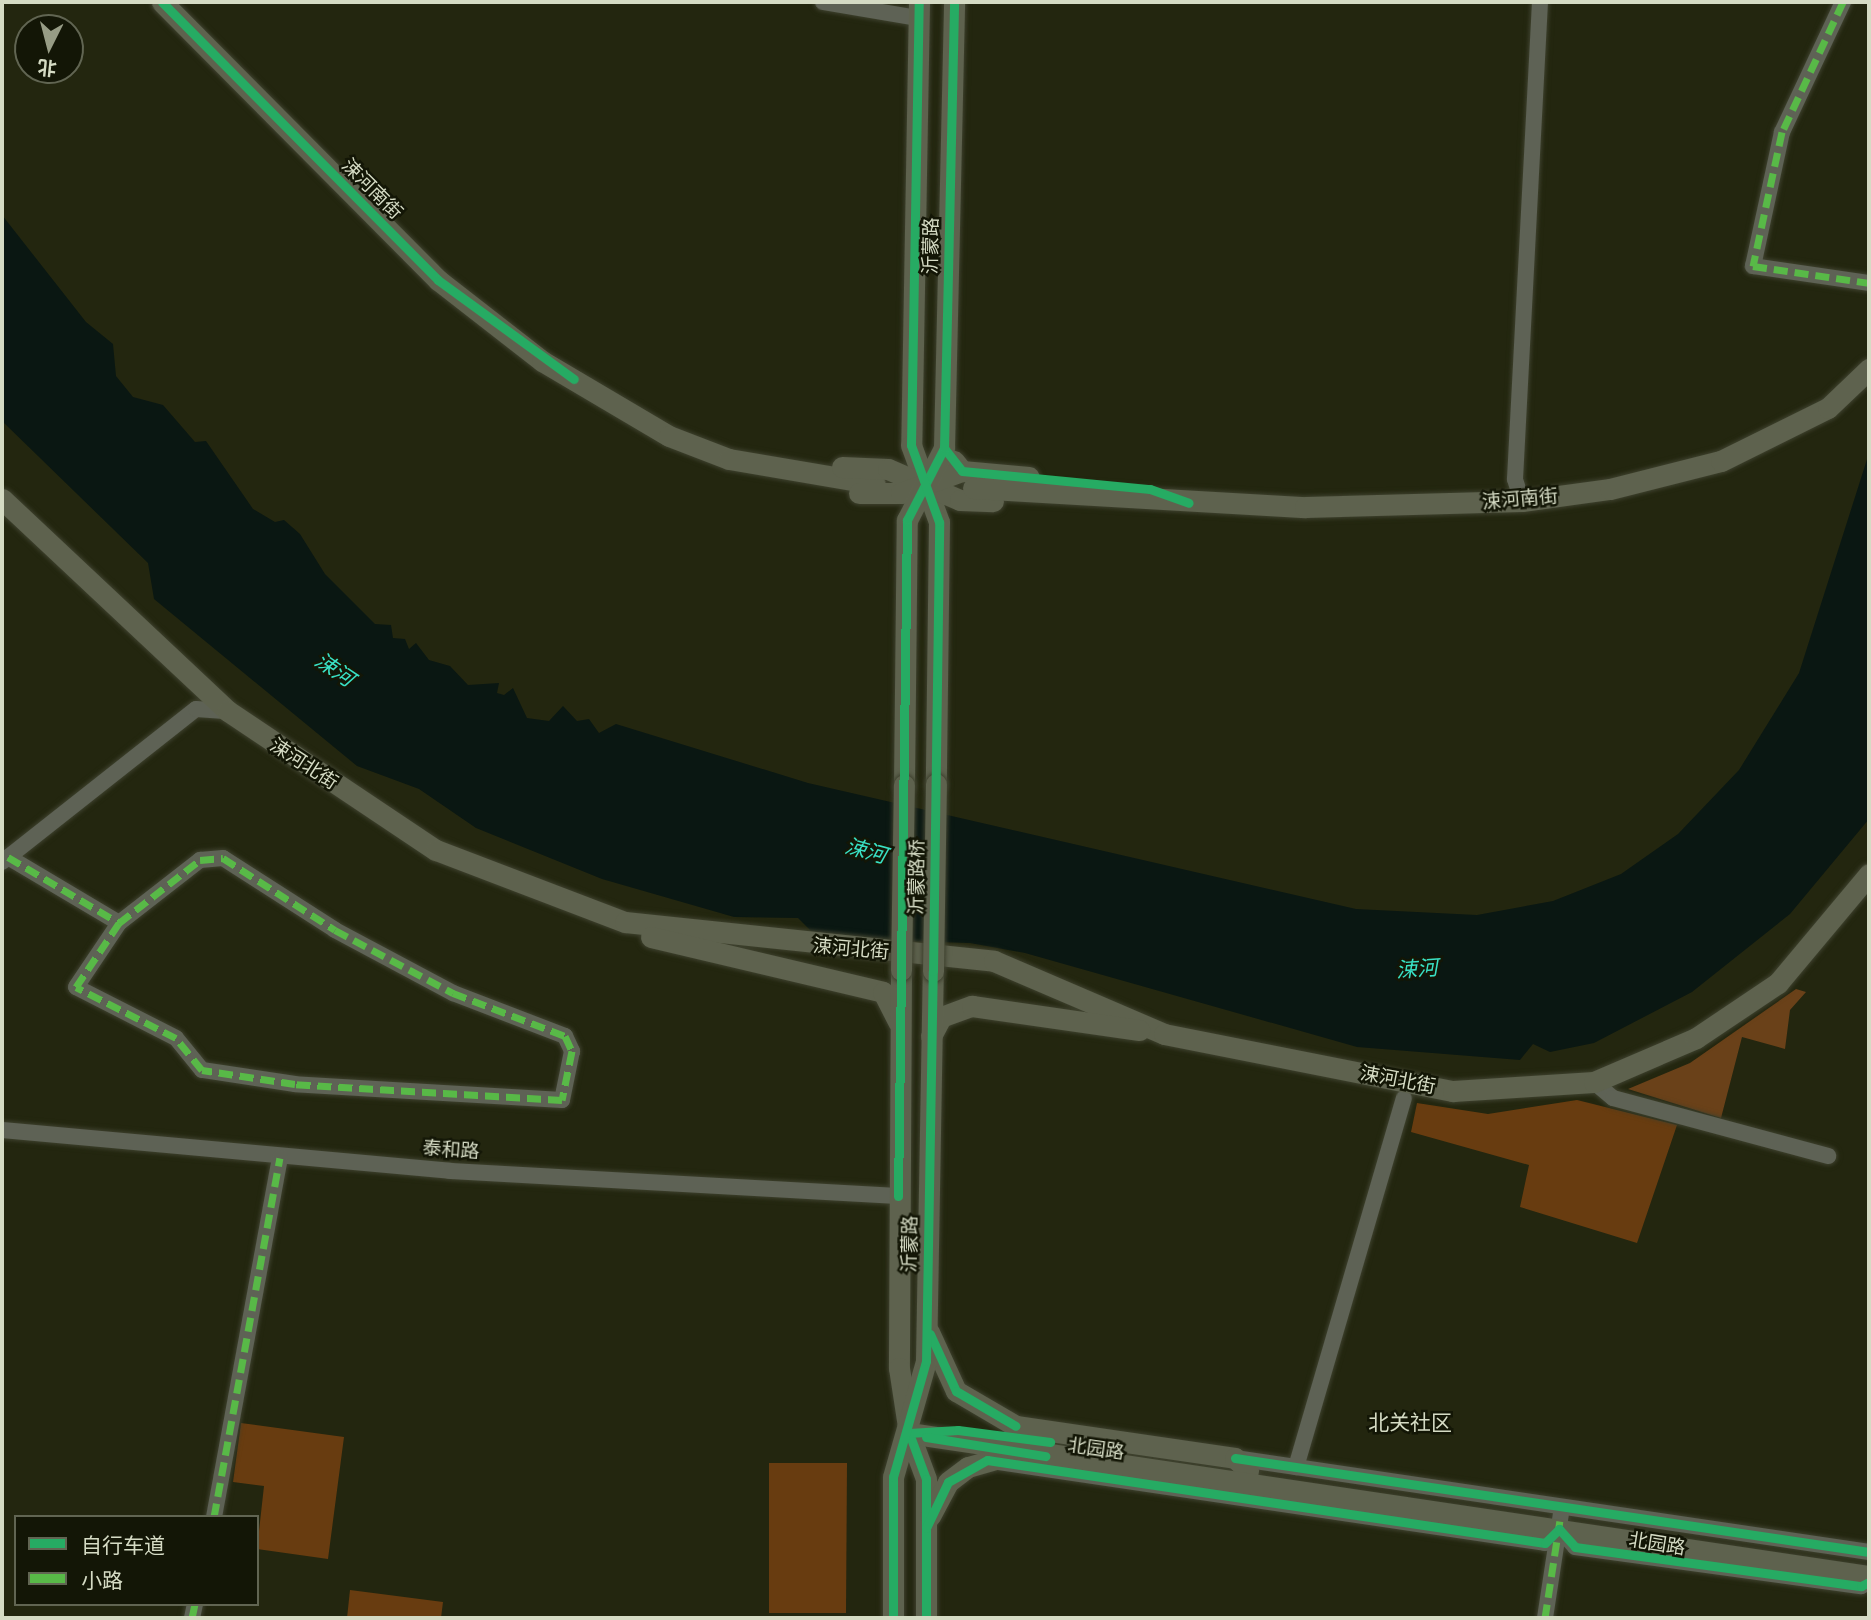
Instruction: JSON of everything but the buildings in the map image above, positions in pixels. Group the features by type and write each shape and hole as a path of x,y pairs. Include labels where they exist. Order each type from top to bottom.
{"main road":[{"name":"涑河南街","path":"162,2 438,281 574,379 669,436 729,460 884,482"},
{"name":"沂蒙路","path":"904,785 907,520 944,448 954,2"},
{"name":"沂蒙路","path":"919,10 911,444 939,522 936,784"},
{"name":"涑河南街","path":"968,480 1189,503 1522,501 1610,489 1721,461 1828,408 1869,369"},
{"path":"884,482 911,444"},
{"path":"944,448 968,480"},
{"path":"884,482 925,486 968,480 1150,489 1189,503"},
{"path":"884,482 907,520"},
{"path":"925,486 960,500 1150,513 1189,503"},
{"name":"涑河北街","path":"2,499 228,711 436,850 625,922 782,942 994,961 1164,1034 1453,1091 1594,1082 1696,1038 1778,983 1869,874"},
{"name":"沂蒙路桥","path":"933,971 936,784"},
{"name":"沂蒙路桥","path":"901,970 904,785"},
{"path":"625,922 661,939 883,992 900,1029"},
{"path":"782,942 761,954 764,962 873,984 901,970"},
{"name":"沂蒙路","path":"901,970 899,1368 909,1433 926,1479 926,1618"},
{"name":"沂蒙路","path":"893,1618 893,1477 909,1433 926,1361 933,971"},
{"path":"933,971 949,999 1068,1015 1080,1006 1076,994"},
{"path":"930,1038 941,1017 972,1006 1164,1034"},
{"path":"926,1327 956,1391 1016,1426 1241,1464"},
{"name":"北园路","path":"909,1433 958,1430 1241,1464 1869,1576"},
{"name":"北园路","path":"909,1433 1020,1453 1869,1562"},
{"path":"926,1528 948,1482 987,1460 1020,1453"}],"street":[{"path":"823,2 919,10"},
{"path":"1522,501 1515,479 1540,2"},
{"path":"1843,2 1782,132 1753,266 1869,283"},
{"path":"191,676 196,709"},
{"path":"119,923 5,855 196,709 228,711"},
{"path":"223,859 335,930 453,993 565,1036 572,1051 562,1100 295,1084 202,1070 176,1038 76,987 119,923 200,860 223,859"},
{"path":"1594,1082 1613,1098 1828,1156"},
{"path":"1296,1467 1404,1098"},
{"name":"泰和路","path":"2,1130 280,1158 701,1189 898,1196"},
{"path":"214,1515 280,1158"},
{"path":"987,1460 1545,1542 1560,1521"},
{"path":"1241,1464 1296,1467 1869,1552"},
{"path":"1560,1521 1575,1547 1860,1586 1869,1582"},
{"path":"1545,1618 1560,1521"}],"shaded area":[{"path":"1796,989 1806,992 1790,1010 1785,1049 1742,1037 1721,1118 1628,1089 1690,1063"},
{"path":"1577,1100 1677,1125 1637,1243 1520,1207 1529,1165 1411,1132 1417,1103 1488,1114"},
{"path":"241,1423 344,1437 328,1559 259,1549 264,1486 233,1482"},
{"path":"769,1463 847,1463 846,1613 769,1613"},
{"path":"350,1590 443,1602 441,1618 347,1618"}],"water":[{"name":"涑河","path":"2,215 86,322 113,344 116,376 133,397 163,405 195,442 206,441 253,509 275,522 284,520 300,534 325,574 375,624 391,625 393,638 405,639 409,649 416,643 429,660 450,666 468,685 499,683 497,693 504,695 513,688 527,718 549,721 563,706 577,721 589,719 599,733 616,724 808,783 1356,909 1477,915 1553,901 1621,874 1678,834 1739,770 1799,673 1869,453 1869,819 1790,914 1692,992 1594,1043 1550,1052 1533,1044 1520,1060 1357,1047 1025,953 970,943 819,939 798,918 734,917 602,879 476,828 419,789 357,766 154,599 148,563 2,421"}],"marked path":[{"path":"1843,2 1782,132 1753,266 1869,283"},
{"path":"8,857 119,923"},
{"path":"223,858 335,930 453,993 565,1036 572,1051 562,1100 295,1084 202,1070 176,1038 76,987 119,923 200,860 223,858"},
{"path":"214,1515 280,1158"},
{"path":"1545,1618 1561,1514"},
{"path":"192,1618 195,1606"}],"cycle path":[{"path":"162,2 438,280 574,379"},
{"path":"893,1618 893,1477 926,1361 933,971 939,522 911,445 919,2"},
{"path":"898,1196 907,520 944,448 954,2"},
{"path":"944,448 962,471 1150,489 1189,503"},
{"path":"930,1334 956,1391 1016,1426"},
{"path":"909,1433 958,1430 1050,1442"},
{"path":"909,1433 926,1479 926,1618"},
{"path":"926,1437 1045,1456"},
{"path":"1235,1458 1869,1552"},
{"path":"926,1528 948,1482 987,1460 1545,1543 1559,1529 1575,1547 1861,1586 1869,1582"}],"district":[{"name":"北关社区","path":"1410,1422"}]}
